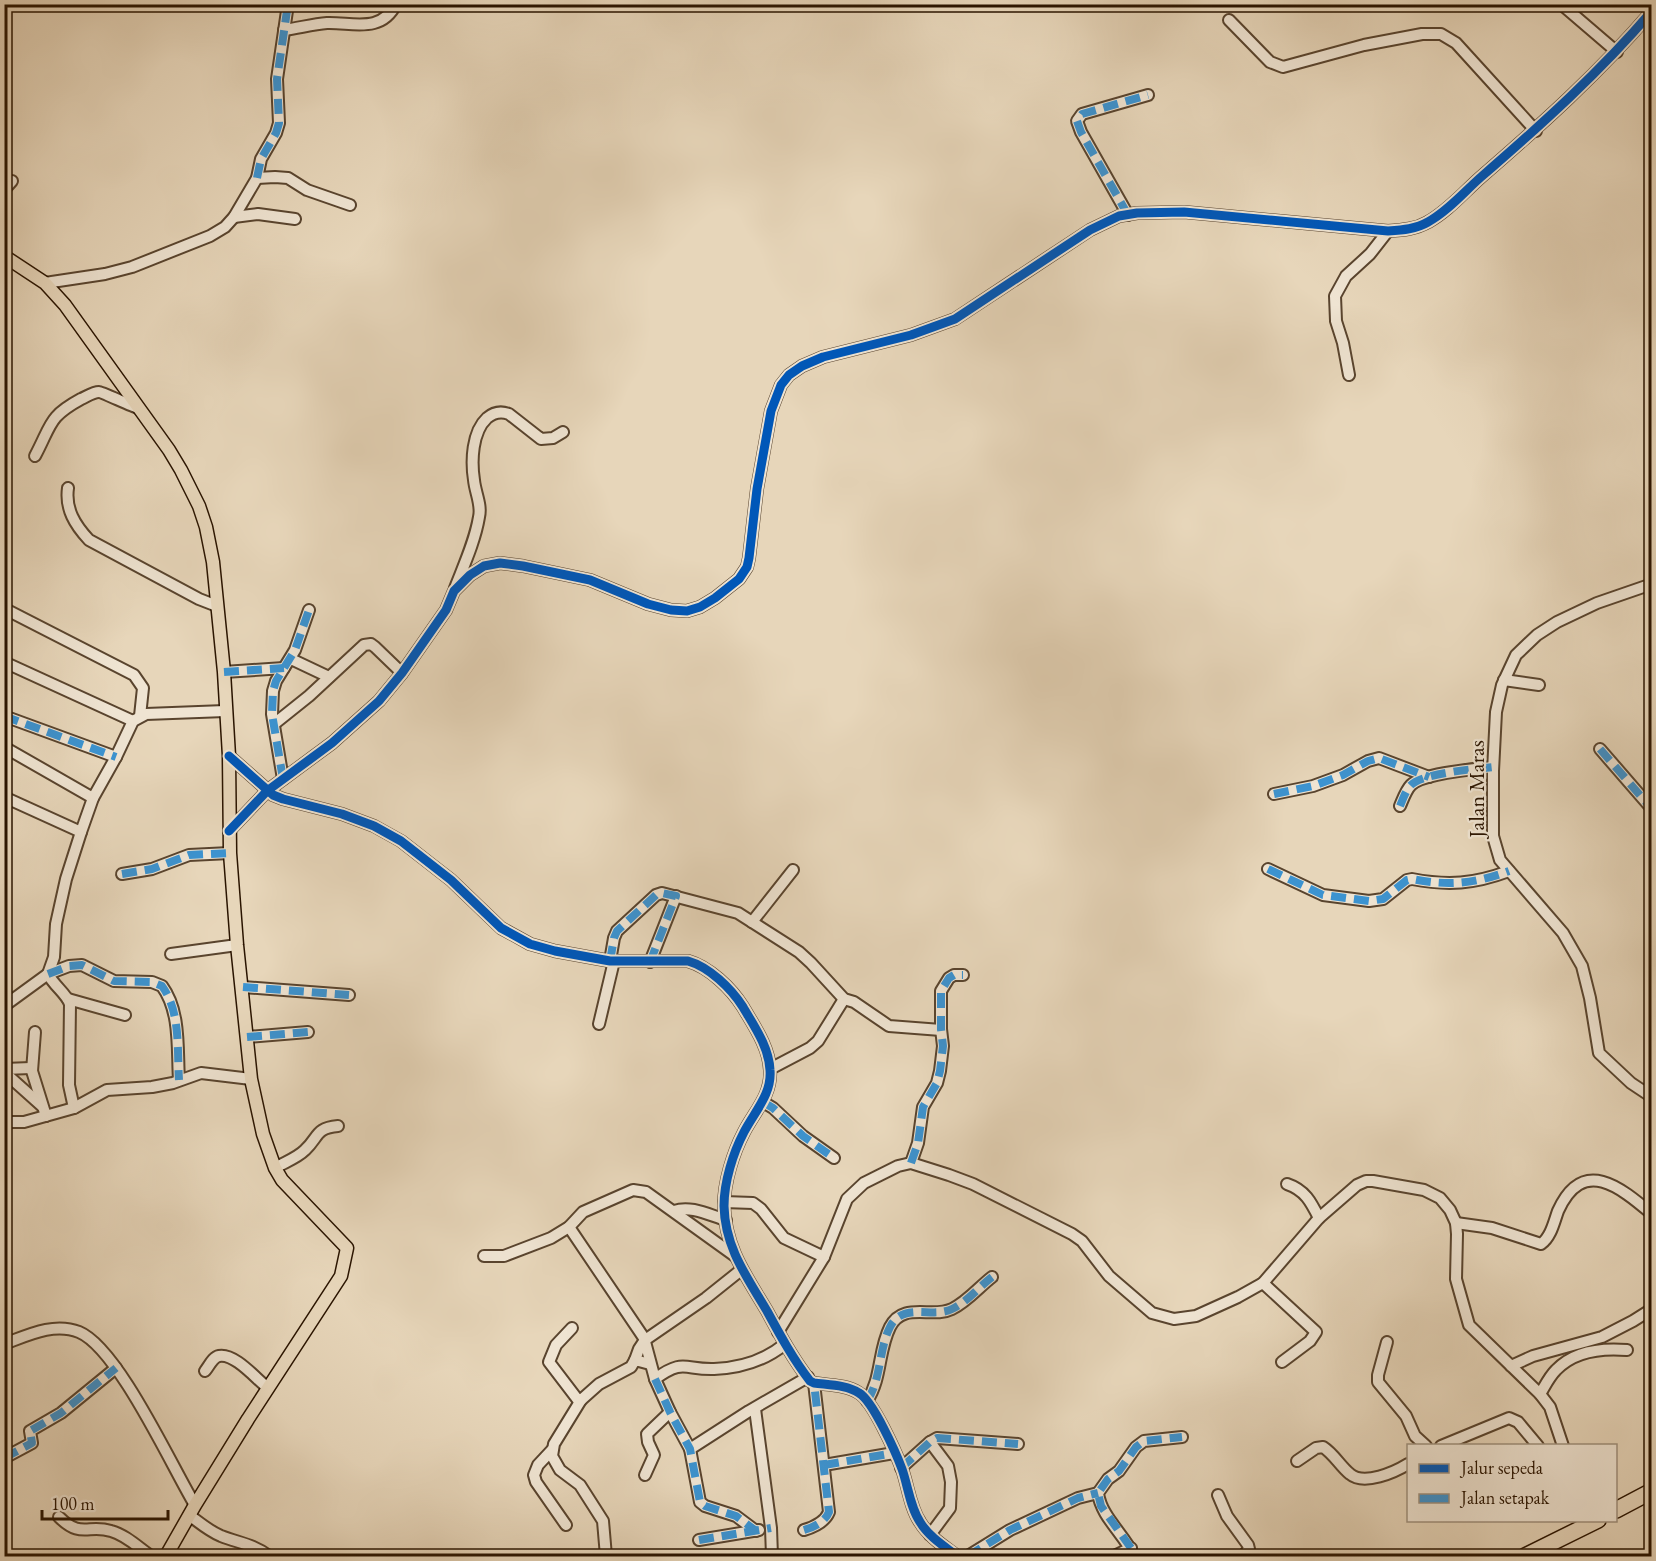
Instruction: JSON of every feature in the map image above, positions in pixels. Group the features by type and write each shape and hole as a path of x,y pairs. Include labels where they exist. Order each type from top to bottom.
{"highway":[{"path":"1617,1509 1652,1491"},
{"path":"1617,1516 1652,1499"},
{"path":"1541,1557 1598,1522"},
{"path":"1525,1557 1576,1535"}],"main road":[{"path":"4,256 45,283 87,334 181,470 199,506 213,562 224,672 229,756 230,853 251,1079 263,1134 275,1168 293,1192 345,1244 348,1252 341,1276 192,1510 166,1557"}],"street":[{"path":"45,283 105,274 132,267 210,236 225,227 234,217 257,178 261,159 279,123 277,79 288,4"},
{"path":"284,30 328,23 364,26 389,14 396,4"},
{"path":"1561,4 1617,52"},
{"path":"454,591 470,575 484,566 500,563 590,580 648,604 671,610 687,611 700,606 739,579 747,567 757,489 771,411 777,394 789,375 802,366 823,357 911,335 955,320 1090,230 1104,222 1128,214 1191,212 1388,231 1408,230 1428,222 1536,131 1617,52 1652,11"},
{"path":"1228,20 1270,62 1283,67 1364,45 1422,34 1441,34 1456,44 1536,131"},
{"path":"1128,214 1077,121 1082,114 1148,95"},
{"path":"257,178 288,178 307,190 350,205"},
{"path":"4,190 12,181"},
{"path":"234,217 258,214 295,219"},
{"path":"1349,375 1336,321 1335,296 1346,276 1370,254 1388,231"},
{"path":"35,456 55,416 95,393 103,393 138,408"},
{"path":"229,831 267,791 332,743 378,701 402,673 446,610 480,514 473,465 476,438 482,424 493,414 503,412 509,414 540,439 553,438 563,432"},
{"path":"68,488 67,507 89,540 199,599 217,606"},
{"name":"Jalan Maras","path":"1652,584 1597,603 1557,622 1537,635 1516,655 1504,680 1496,712 1493,767 1493,836 1500,860 1563,933 1582,966 1599,1053 1631,1083 1652,1097"},
{"path":"7,610 134,675 143,688 136,718 93,798 81,832 66,879 56,924 54,957 48,975"},
{"path":"283,779 274,724 273,691 291,658 309,610"},
{"path":"274,724 367,644 375,647 402,673"},
{"path":"291,658 329,677"},
{"path":"4,662 136,718 225,711"},
{"path":"224,672 284,668"},
{"path":"1504,680 1539,685"},
{"path":"4,716 116,757"},
{"path":"4,747 93,798"},
{"path":"1600,749 1652,809"},
{"path":"229,756 267,791 283,799 342,814 374,826 401,841 444,875 501,928 530,944 612,961 688,961 698,964 720,981 740,1004 758,1032 766,1050 770,1069 770,1087 744,1133 732,1160 724,1202 726,1220 741,1270 785,1344 811,1380 829,1512 819,1523 804,1530"},
{"path":"1274,794 1313,786 1379,758 1429,777"},
{"path":"1400,806 1412,784 1429,777 1462,770 1493,767"},
{"path":"4,797 81,832"},
{"path":"122,874 152,869 189,855 230,853"},
{"path":"1268,869 1323,895 1376,901 1407,880 1445,884 1462,883 1487,879 1509,871"},
{"path":"752,922 793,870"},
{"path":"599,1024 612,961 614,938 618,931 656,895 662,893 732,910 799,952 844,999 854,1002 889,1026 941,1030"},
{"path":"650,962 676,896"},
{"path":"171,954 237,945"},
{"path":"6,1001 48,975 69,966 82,965 114,981 152,982 162,986 169,999 178,1030 179,1080"},
{"path":"48,975 68,999 125,1015"},
{"path":"911,1163 918,1143 923,1107 937,1083 940,1071 943,1046 941,991 949,978 954,975 963,975"},
{"path":"243,987 349,995"},
{"path":"68,999 69,1085 74,1108"},
{"path":"770,1069 810,1048 818,1041 844,999"},
{"path":"35,1032 31,1068 44,1111"},
{"path":"247,1037 308,1032"},
{"path":"4,1070 31,1068"},
{"path":"4,1070 44,1111"},
{"path":"4,1122 24,1122 44,1111 74,1108 106,1090 152,1087 173,1083 201,1072 251,1079"},
{"path":"763,1102 773,1108 803,1136 834,1158"},
{"path":"275,1168 305,1150 325,1127 338,1126"},
{"path":"778,1332 824,1257 847,1199 864,1183 911,1163 973,1184 1072,1234 1082,1241 1109,1276 1152,1313 1174,1319 1196,1316 1238,1297 1263,1282 1319,1218 1357,1185 1366,1181 1424,1190 1440,1198 1450,1210 1456,1223 1456,1279 1465,1316 1474,1330 1540,1394 1550,1407 1562,1444"},
{"path":"1456,1223 1492,1228 1541,1244 1548,1236 1568,1194 1589,1181 1598,1180 1623,1190 1652,1214"},
{"path":"1287,1184 1304,1192 1319,1218"},
{"path":"484,1257 504,1256 551,1238 569,1227 583,1212 633,1190 646,1192 735,1256"},
{"path":"724,1202 753,1203 761,1209 784,1238 824,1257"},
{"path":"674,1211 683,1208 691,1209 726,1220"},
{"path":"569,1227 645,1340 655,1379 690,1449 699,1500 702,1504 736,1516 756,1531"},
{"path":"566,1525 536,1482 534,1475 538,1466 552,1450 581,1400 599,1384 631,1367 645,1340 706,1298 741,1270"},
{"path":"867,1401 876,1386 887,1334 896,1318 907,1312 933,1313 951,1310 992,1277"},
{"path":"1263,1282 1316,1332 1310,1341 1282,1362"},
{"path":"1511,1366 1533,1356 1602,1337 1652,1309"},
{"path":"572,1328 556,1346 549,1362 575,1398 581,1400"},
{"path":"4,1344 43,1330 62,1329 80,1332 96,1344 116,1368 139,1403 192,1510 207,1529 257,1548 269,1557"},
{"path":"1387,1342 1378,1382 1406,1416 1415,1436 1424,1444"},
{"path":"655,1379 676,1366 716,1369 762,1360 785,1344"},
{"path":"1540,1394 1555,1370 1567,1361 1596,1350 1607,1348 1627,1350"},
{"path":"206,1371 216,1358 227,1358 241,1364 268,1388"},
{"path":"635,1360 650,1364"},
{"path":"4,1458 32,1443 30,1431 61,1413 116,1368"},
{"path":"690,1449 755,1409 811,1380 858,1392 867,1401 902,1468 919,1522 930,1535 957,1557"},
{"path":"755,1409 771,1528 772,1557"},
{"path":"645,1475 654,1455 647,1434 670,1412"},
{"path":"1446,1444 1509,1418 1518,1422 1536,1444"},
{"path":"968,1557 1010,1530 1078,1498 1098,1493 1108,1479 1119,1471 1136,1447 1144,1441 1182,1437"},
{"path":"902,1468 937,1438 1018,1444"},
{"path":"930,1442 948,1466 951,1482 950,1508 930,1535"},
{"path":"1297,1461 1316,1448 1323,1447 1349,1473 1358,1478 1385,1475 1407,1464"},
{"path":"552,1450 554,1461 560,1470 580,1485 603,1521 606,1557"},
{"path":"824,1465 894,1453"},
{"path":"1098,1493 1101,1506 1132,1552 1114,1557"},
{"path":"1218,1495 1227,1516 1248,1545 1249,1549 1244,1557"},
{"path":"59,1517 68,1526 78,1530 98,1529 116,1532 151,1557"},
{"path":"699,1540 771,1528"}],"marked path":[{"path":"257,178 261,159 279,123 277,79 288,4"},
{"path":"1128,215 1077,121 1082,114 1148,95"},
{"path":"283,779 272,714 273,691 276,681 295,650 309,610"},
{"path":"224,672 284,668"},
{"path":"4,716 116,757"},
{"path":"1600,749 1652,809"},
{"path":"1274,794 1313,786 1379,758 1429,777"},
{"path":"1400,806 1411,785 1426,777 1493,767"},
{"path":"122,874 152,869 189,855 230,853"},
{"path":"1268,869 1323,895 1369,901 1383,899 1407,880 1437,883 1461,882 1484,879 1509,871"},
{"path":"610,961 617,931 656,895 662,893 676,896 650,962"},
{"path":"48,974 69,966 82,965 114,981 152,982 162,986 168,996 175,1019 179,1080"},
{"path":"911,1163 918,1143 923,1107 937,1083 940,1071 943,1046 941,991 949,978 954,975 963,975"},
{"path":"243,987 349,995"},
{"path":"4,996 10,1001"},
{"path":"247,1037 308,1032"},
{"path":"763,1102 773,1108 803,1136 834,1158"},
{"path":"867,1401 875,1383 886,1336 896,1319 910,1313 944,1312 952,1309 992,1277"},
{"path":"4,1458 32,1443 30,1431 61,1413 116,1368"},
{"path":"655,1379 690,1449 700,1502 705,1506 736,1516 756,1531"},
{"path":"804,1530 819,1524 829,1512 814,1383"},
{"path":"1131,1548 1101,1506 1098,1493 1108,1479 1119,1471 1136,1447 1144,1441 1182,1437"},
{"path":"901,1468 937,1438 1018,1444"},
{"path":"824,1465 894,1453"},
{"path":"968,1556 1010,1530 1078,1498 1098,1493"},
{"path":"699,1540 771,1528"}],"cycle path":[{"path":"229,831 267,791 332,743 379,701 402,673 446,610 454,591 470,575 484,566 500,563 523,566 590,580 648,604 671,610 687,611 700,607 715,598 739,579 747,567 749,558 757,489 771,411 781,385 789,375 802,366 823,357 911,335 955,319 1090,230 1119,216 1137,213 1184,212 1388,231 1409,229 1423,224 1449,207 1548,118 1591,77 1652,11"},
{"path":"229,756 273,795 342,814 374,826 401,841 451,880 501,928 530,944 610,961 688,961 711,973 732,993 760,1037 767,1053 770,1070 766,1095 740,1140 727,1178 724,1197 725,1221 738,1262 787,1347 810,1381 854,1390 871,1406 899,1461 917,1516 932,1537 957,1556"}]}
